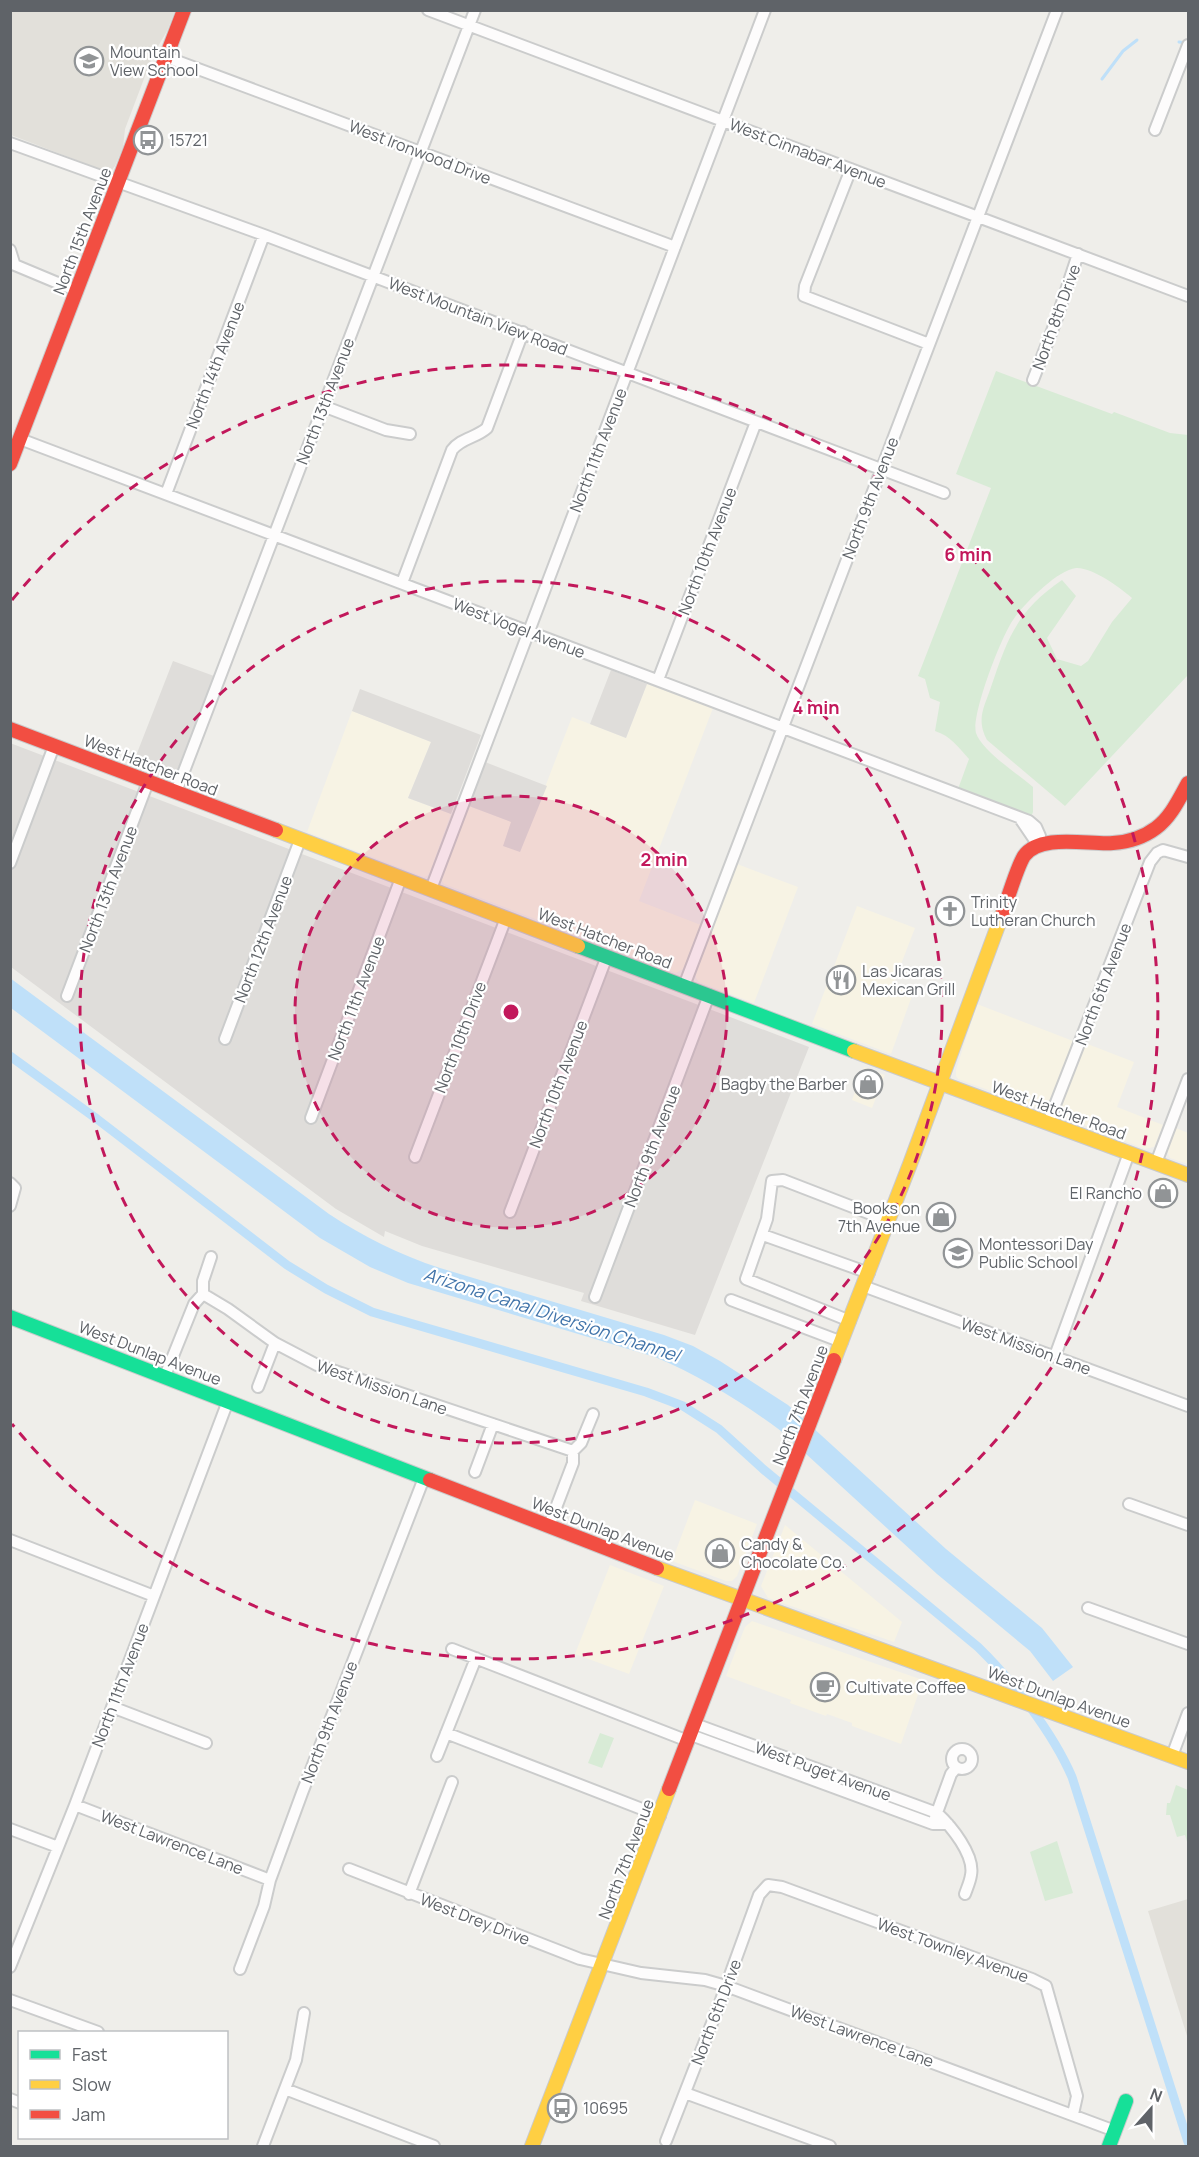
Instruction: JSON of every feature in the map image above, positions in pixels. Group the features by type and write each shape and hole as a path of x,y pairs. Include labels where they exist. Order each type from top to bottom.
{"main road":[{"name":"North 15th Avenue","path":"10,464 184,10"},
{"name":"West Hatcher Road","path":"10,729 1188,1175"},
{"path":"1038,845 1060,842 1111,844 1132,840 1146,834 1164,820 1188,783"},
{"name":"North 7th Avenue","path":"532,2146 792,1468 864,1287 1020,865 1028,852 1038,845"},
{"name":"West Dunlap Avenue","path":"10,1317 742,1600 1188,1762"},
{"path":"1109,2146 1126,2101"}],"street":[{"name":"West Cinnabar Avenue","path":"428,10 1188,296"},
{"name":"North 13th Avenue","path":"176,792 475,10"},
{"name":"North 11th Avenue","path":"431,889 765,10"},
{"name":"North 9th Avenue","path":"684,986 1057,10"},
{"path":"1155,130 1188,45"},
{"name":"West Ironwood Drive","path":"166,57 675,248"},
{"name":"West Mountain View Road","path":"10,143 523,332 944,493"},
{"path":"851,169 805,286 804,296 929,344"},
{"name":"North 14th Avenue","path":"166,494 264,235"},
{"path":"10,250 12,263 77,291"},
{"name":"North 8th Drive","path":"1033,380 1078,254"},
{"path":"402,583 452,450 457,444 487,428 523,332"},
{"path":"323,406 386,430 410,434"},
{"name":"North 10th Avenue","path":"658,680 756,422"},
{"name":"West Vogel Avenue","path":"20,439 1019,818 1038,845"},
{"path":"10,863 54,746"},
{"name":"North 13th Avenue","path":"67,996 148,782"},
{"name":"North 12th Avenue","path":"225,1039 300,840"},
{"name":"North 6th Avenue","path":"1048,1123 1150,862 1157,853 1163,850 1188,857"},
{"name":"North 11th Avenue","path":"311,1118 401,878"},
{"name":"North 10th Drive","path":"415,1156 506,918"},
{"name":"North 10th Avenue","path":"510,1212 607,956"},
{"name":"North 9th Avenue","path":"595,1297 709,995"},
{"path":"1156,1163 1188,1078"},
{"path":"1055,1356 1129,1153"},
{"path":"850,1321 746,1280 767,1220 772,1181 783,1180 889,1221"},
{"path":"10,1206 13,1185"},
{"path":"763,1234 869,1273"},
{"path":"165,1376 194,1304 204,1294 202,1281 211,1257"},
{"name":"West Mission Lane","path":"864,1287 1188,1406"},
{"name":"West Mission Lane","path":"204,1294 275,1343 332,1372 573,1451"},
{"path":"731,1300 842,1342"},
{"path":"258,1387 275,1343"},
{"name":"North 11th Avenue","path":"10,1967 75,1805 228,1401"},
{"path":"549,1526 573,1463 573,1451 581,1443 593,1414"},
{"path":"474,1472 493,1424"},
{"name":"North 9th Avenue","path":"240,1969 264,1906 270,1880 424,1478"},
{"path":"1129,1504 1188,1525"},
{"path":"10,1540 154,1596"},
{"path":"1088,1608 1188,1644"},
{"name":"West Puget Avenue","path":"452,1649 860,1791 948,1824 954,1831 971,1867 965,1894"},
{"path":"437,1756 476,1658"},
{"path":"112,1707 206,1743"},
{"path":"1172,1756 1188,1713"},
{"path":"446,1733 660,1816"},
{"path":"935,1818 951,1774 956,1767"},
{"path":"410,1894 452,1782"},
{"name":"West Lawrence Lane","path":"75,1805 270,1880"},
{"path":"10,1828 58,1847"},
{"name":"West Drey Drive","path":"349,1869 580,1959 603,1964"},
{"name":"North 6th Drive","path":"666,2141 759,1895 768,1885"},
{"name":"West Townley Avenue","path":"768,1885 782,1887 1032,1978 1046,1986 1077,2096 1073,2114"},
{"name":"West Lawrence Lane","path":"603,1964 641,1973 705,1980 726,1986 1115,2131"},
{"path":"10,2000 95,2031"},
{"path":"262,2146 296,2060 304,2013"},
{"path":"285,2089 434,2146"},
{"path":"685,2093 830,2146"}],"shaded area":[{"path":"10,11 175,11 153,55 125,129 123,147 111,171 105,171 11,135"},
{"path":"173,661 214,676 175,776 168,779 132,766"},
{"path":"611,670 647,684 626,738 590,724"},
{"path":"647,684 713,708 639,901 701,925 683,969 676,973 444,884 441,879 469,806 512,822 520,852 572,717 626,738"},
{"path":"360,689 481,735 451,814 408,798 431,742 352,711"},
{"path":"352,711 431,742 408,798 451,814 427,876 424,877 307,832"},
{"path":"10,743 809,1047 695,1335 581,1301 584,1293 422,1246 385,1231 384,1237 336,1209 11,967"},
{"path":"485,762 547,786 520,852 503,846 511,822 469,806"},
{"path":"737,864 798,887 754,1003 699,982 696,978"},
{"path":"857,906 915,928 893,985 913,993 891,1054 812,1024"},
{"path":"977,1004 1073,1041 1048,1105 1044,1108 1038,1108 958,1079 956,1076"},
{"path":"1085,1043 1134,1062 1117,1107 1163,1125 1154,1147 1145,1149 1061,1116 1059,1109"},
{"path":"864,1067 885,1075 872,1108 852,1100"},
{"path":"1176,1128 1188,1133 1188,1164 1170,1158 1168,1154"},
{"path":"695,1500 757,1524 737,1576 732,1581 726,1581 672,1561"},
{"path":"785,1525 902,1622 894,1642 768,1598 761,1586"},
{"path":"610,1565 664,1586 629,1674 575,1654"},
{"path":"752,1621 923,1680 901,1744 852,1726 852,1723 790,1703 791,1700 726,1676 745,1627"},
{"path":"1188,1899 1188,2039 1148,1911"}],"green space":[{"path":"996,371 1112,414 1114,412 1170,433 1188,435 1188,675 1065,806 987,740 982,726 984,707 1003,654 1016,626 1024,614 1047,591 1062,580 1076,596 1047,638 1057,659 1081,666 1088,661 1112,622 1132,598 1098,574 1076,568 1068,570 1050,581 1032,597 1013,620 995,658 982,694 976,733 993,755 1033,787 1031,817 958,789 969,759 950,739 935,731 940,702 930,698 925,679 918,676 991,488 956,474"},
{"path":"600,1733 614,1738 602,1768 588,1763"},
{"path":"1176,1785 1188,1790 1188,1845 1185,1835 1177,1837 1170,1815 1166,1815 1167,1803 1170,1803"},
{"path":"1057,1841 1073,1893 1045,1901 1030,1852"}],"water":[{"name":"Arizona Canal Diversion Channel","path":"10,978 329,1214 369,1238 440,1268 664,1335 693,1346 788,1405 946,1549 1042,1628 1073,1667 1053,1681 1030,1651 937,1574 781,1431 704,1381 655,1357 408,1283 370,1267 320,1238 11,1008"}],"waterway":[{"path":"1102,79 1123,51 1137,40"},
{"path":"1179,42 1187,43"},
{"path":"10,1056 97,1119 287,1265 326,1289 372,1312 646,1392 683,1406 719,1429 763,1469 978,1647 1005,1675 1031,1708 1054,1743 1072,1777 1188,2142"}],"traffic: fast":[{"path":"578,946 854,1051"},
{"path":"10,1317 430,1480"},
{"path":"1109,2146 1126,2101"}],"traffic: slow":[{"path":"276,830 578,946"},
{"path":"834,1360 910,1164 1003,912"},
{"path":"854,1051 1188,1175"},
{"path":"657,1568 1188,1762"},
{"path":"532,2146 669,1789"}],"traffic: jam":[{"path":"10,464 184,10"},
{"path":"10,729 276,830"},
{"path":"1003,912 1021,861 1031,849 1053,842 1113,843 1141,836 1156,828 1166,819 1188,783"},
{"path":"669,1789 834,1360"},
{"path":"430,1480 657,1568"}],"place":[{"name":"Mountain View School","path":"89,61"},
{"name":"15721","path":"148,140"},
{"name":"Trinity Lutheran Church","path":"950,911"},
{"name":"Las Jicaras Mexican Grill","path":"841,980"},
{"name":"Bagby the Barber","path":"868,1084"},
{"name":"El Rancho","path":"1163,1193"},
{"name":"Books on 7th Avenue","path":"941,1217"},
{"name":"Montessori Day Public School","path":"958,1253"},
{"name":"Candy & Chocolate Co.","path":"720,1553"},
{"name":"Cultivate Coffee","path":"825,1687"},
{"name":"10695","path":"562,2108"}]}
